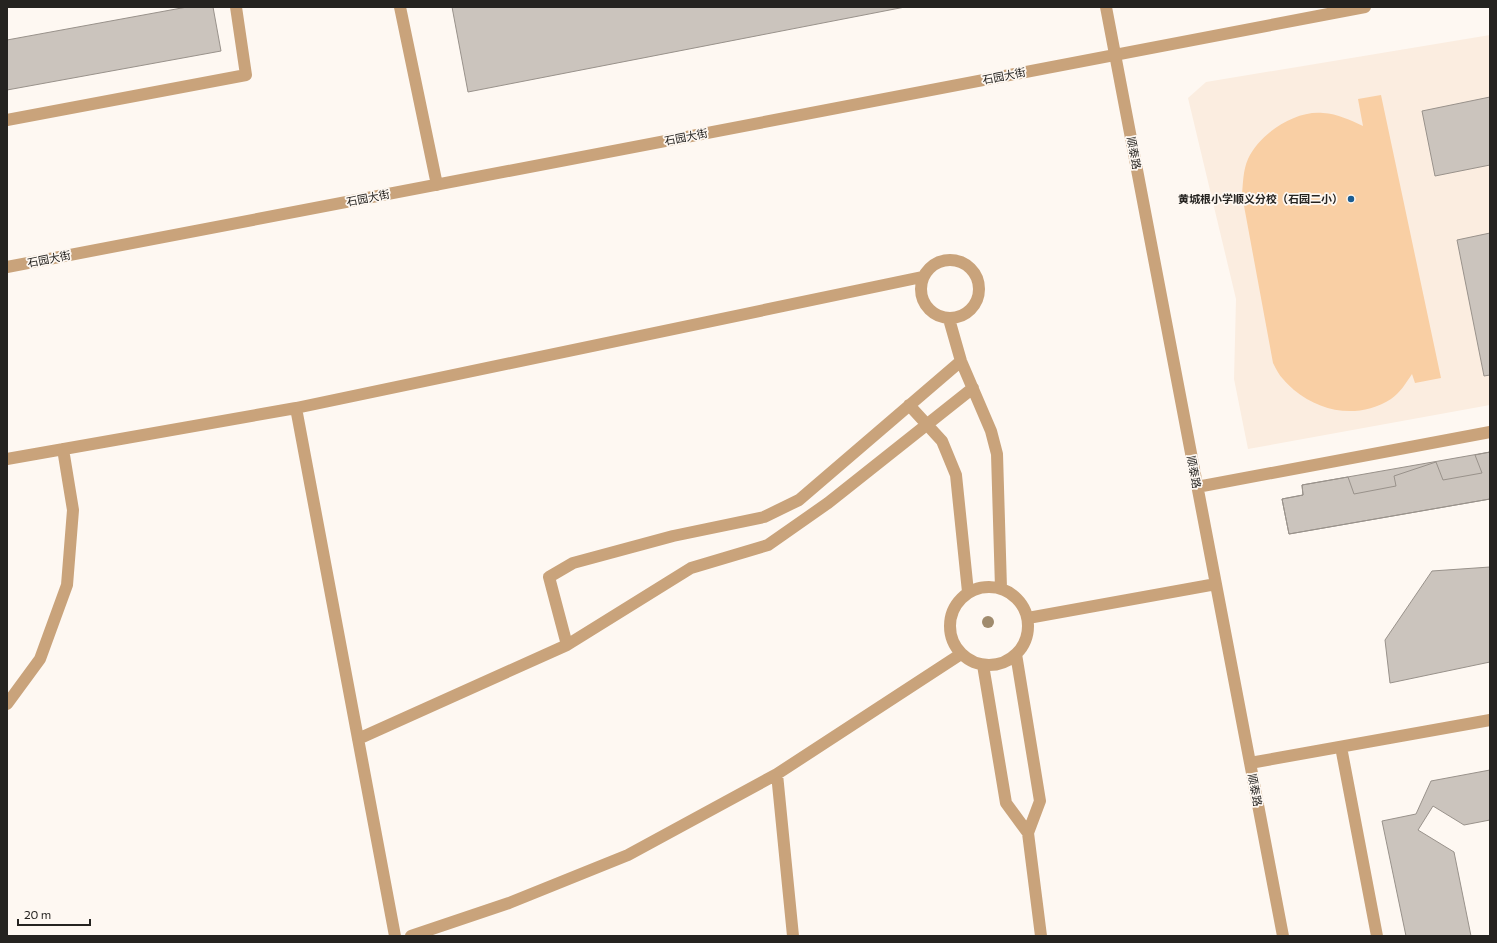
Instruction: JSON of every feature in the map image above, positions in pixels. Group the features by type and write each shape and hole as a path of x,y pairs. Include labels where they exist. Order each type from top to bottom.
{"street":[{"path":"7,120 246,75 236,7"},
{"path":"400,7 437,185"},
{"name":"顺泰路","path":"1106,7 1283,936"},
{"name":"石园大街","path":"7,267 1365,7"},
{"path":"944,260 958,261 970,268 978,280 980,294 974,307 963,316 949,319 938,317 928,310 922,300 920,289 922,277 931,266 944,260"},
{"path":"7,459 296,408 922,277"},
{"path":"949,319 962,361 991,431 997,454 1001,588"},
{"path":"566,645 549,577 573,563 673,536 764,517 799,500 962,361"},
{"path":"358,739 566,645 691,568 768,545 828,503 973,388"},
{"path":"909,405 942,441 956,474 968,592"},
{"path":"296,408 395,936"},
{"path":"1197,487 1490,432"},
{"path":"7,704 40,659 67,585 73,510 63,449"},
{"path":"1028,618 1216,584"},
{"path":"990,586 1001,588 1013,595 1022,605 1028,618 1028,631 1024,644 1016,654 1006,661 995,665 983,665 971,661 961,654 953,642 949,629 951,614 957,602 968,592 978,588 990,586"},
{"path":"411,936 509,903 628,855 777,774 961,654"},
{"path":"1016,654 1040,801 1028,833 1040,936"},
{"path":"983,665 1006,804 1028,833"},
{"path":"1250,762 1490,720"},
{"path":"1341,746 1377,936"},
{"path":"777,774 793,936"}],"shaded area":[{"name":"黄城根小学顺义分校（石园二小）","path":"1490,35 1490,405 1248,449 1234,379 1236,299 1188,98 1206,82"},
{"path":"1381,95 1441,378 1415,383 1412,374 1403,388 1391,399 1366,409 1341,411 1316,404 1305,398 1285,382 1273,363 1242,195 1245,168 1253,150 1260,141 1279,126 1290,120 1301,115 1323,113 1339,116 1363,126 1358,99"}],"building":[{"path":"187,7 213,7 221,51 7,90 7,40"},
{"path":"452,7 905,7 468,92"},
{"path":"1490,97 1490,165 1435,176 1422,111"},
{"path":"1490,233 1490,375 1484,376 1457,240"},
{"path":"1490,452 1490,499 1289,534 1282,499 1303,495 1302,485 1348,477 1354,494 1396,486 1394,476 1436,462 1443,480 1482,473 1475,455"},
{"path":"1490,452 1490,499 1289,534 1282,499 1303,495 1302,485"},
{"path":"1490,567 1490,662 1390,683 1385,640 1432,571"},
{"path":"1490,770 1490,820 1464,825 1433,806 1418,830 1454,852 1471,936 1406,936 1382,821 1416,814 1431,781"}],"place":[{"name":"黄城根小学顺义分校（石园二小）","path":"1351,199"}]}
